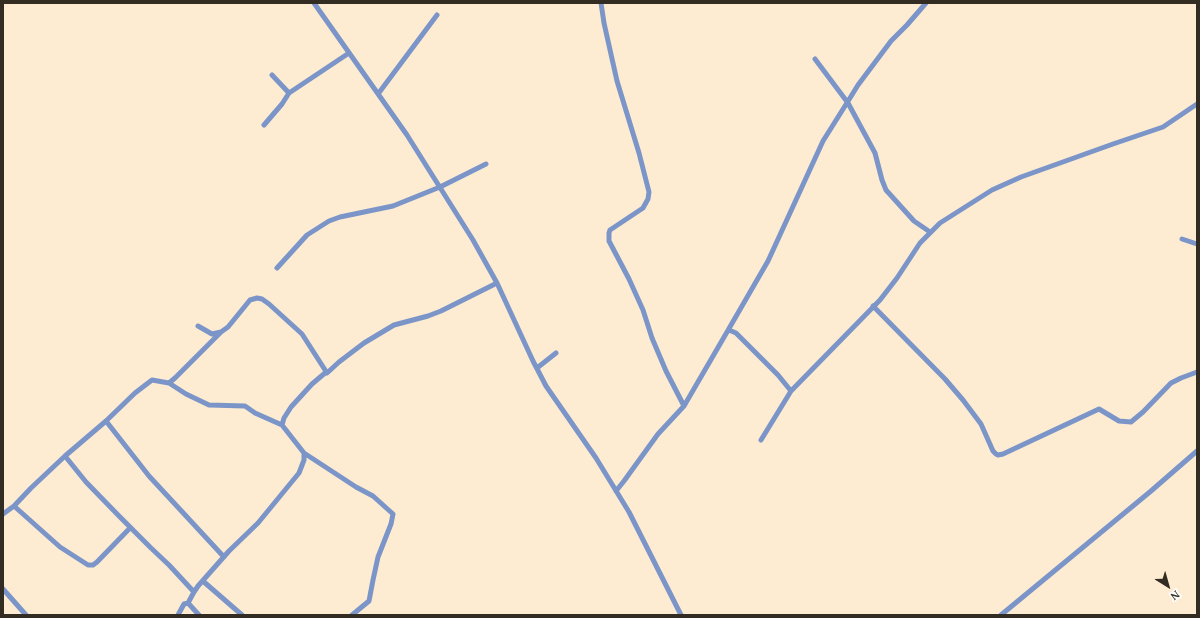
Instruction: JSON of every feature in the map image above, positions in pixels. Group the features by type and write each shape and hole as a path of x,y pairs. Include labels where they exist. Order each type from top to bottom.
{"street":[{"path":"314,3 407,135 473,240 497,283 546,386 596,458 629,512 681,615"},
{"path":"601,3 617,81 639,152 649,192 648,199 643,208 610,230 609,241 629,279 666,371 684,406"},
{"path":"616,491 658,434 684,406 768,261 822,141 848,103 858,85 880,55 926,3"},
{"path":"378,94 437,15"},
{"path":"264,125 282,104 289,93 348,53"},
{"path":"814,59 848,103 875,153 886,190 914,221 930,232"},
{"path":"272,75 289,93"},
{"path":"762,440 791,391 883,296 894,283 920,243 940,223 992,190 1021,177 1164,127 1197,104"},
{"path":"277,268 307,235 329,221 340,217 393,206 440,187 486,164"},
{"path":"1182,239 1197,244"},
{"path":"282,425 284,418 297,400 312,384 324,373 327,373 338,362 364,343 394,325 441,311 497,283"},
{"path":"169,383 228,326 250,300 257,298 262,299 269,304 302,334 327,373"},
{"path":"873,306 945,379 963,400 982,424 993,451 998,455 1099,409 1119,421 1131,422 1143,412 1171,383 1197,372"},
{"path":"198,326 212,334 221,332"},
{"path":"727,332 729,330 736,333 778,375 791,391"},
{"path":"537,368 556,353"},
{"path":"3,514 14,506 65,456 149,381 154,380 169,383 203,403 209,405 244,406 255,413 282,425 304,453 356,487 373,496 393,514 391,524 378,557 369,601 352,615"},
{"path":"106,421 149,476 224,556"},
{"path":"1001,615 1197,451"},
{"path":"178,615 184,604 188,603 194,592 204,582 224,556 258,523 293,481 299,473 303,463 304,453"},
{"path":"65,456 86,482 194,592"},
{"path":"14,506 60,548 88,565 93,565 97,562 130,528"},
{"path":"204,582 242,615"},
{"path":"3,589 26,615"},
{"path":"188,603 199,615"}]}
